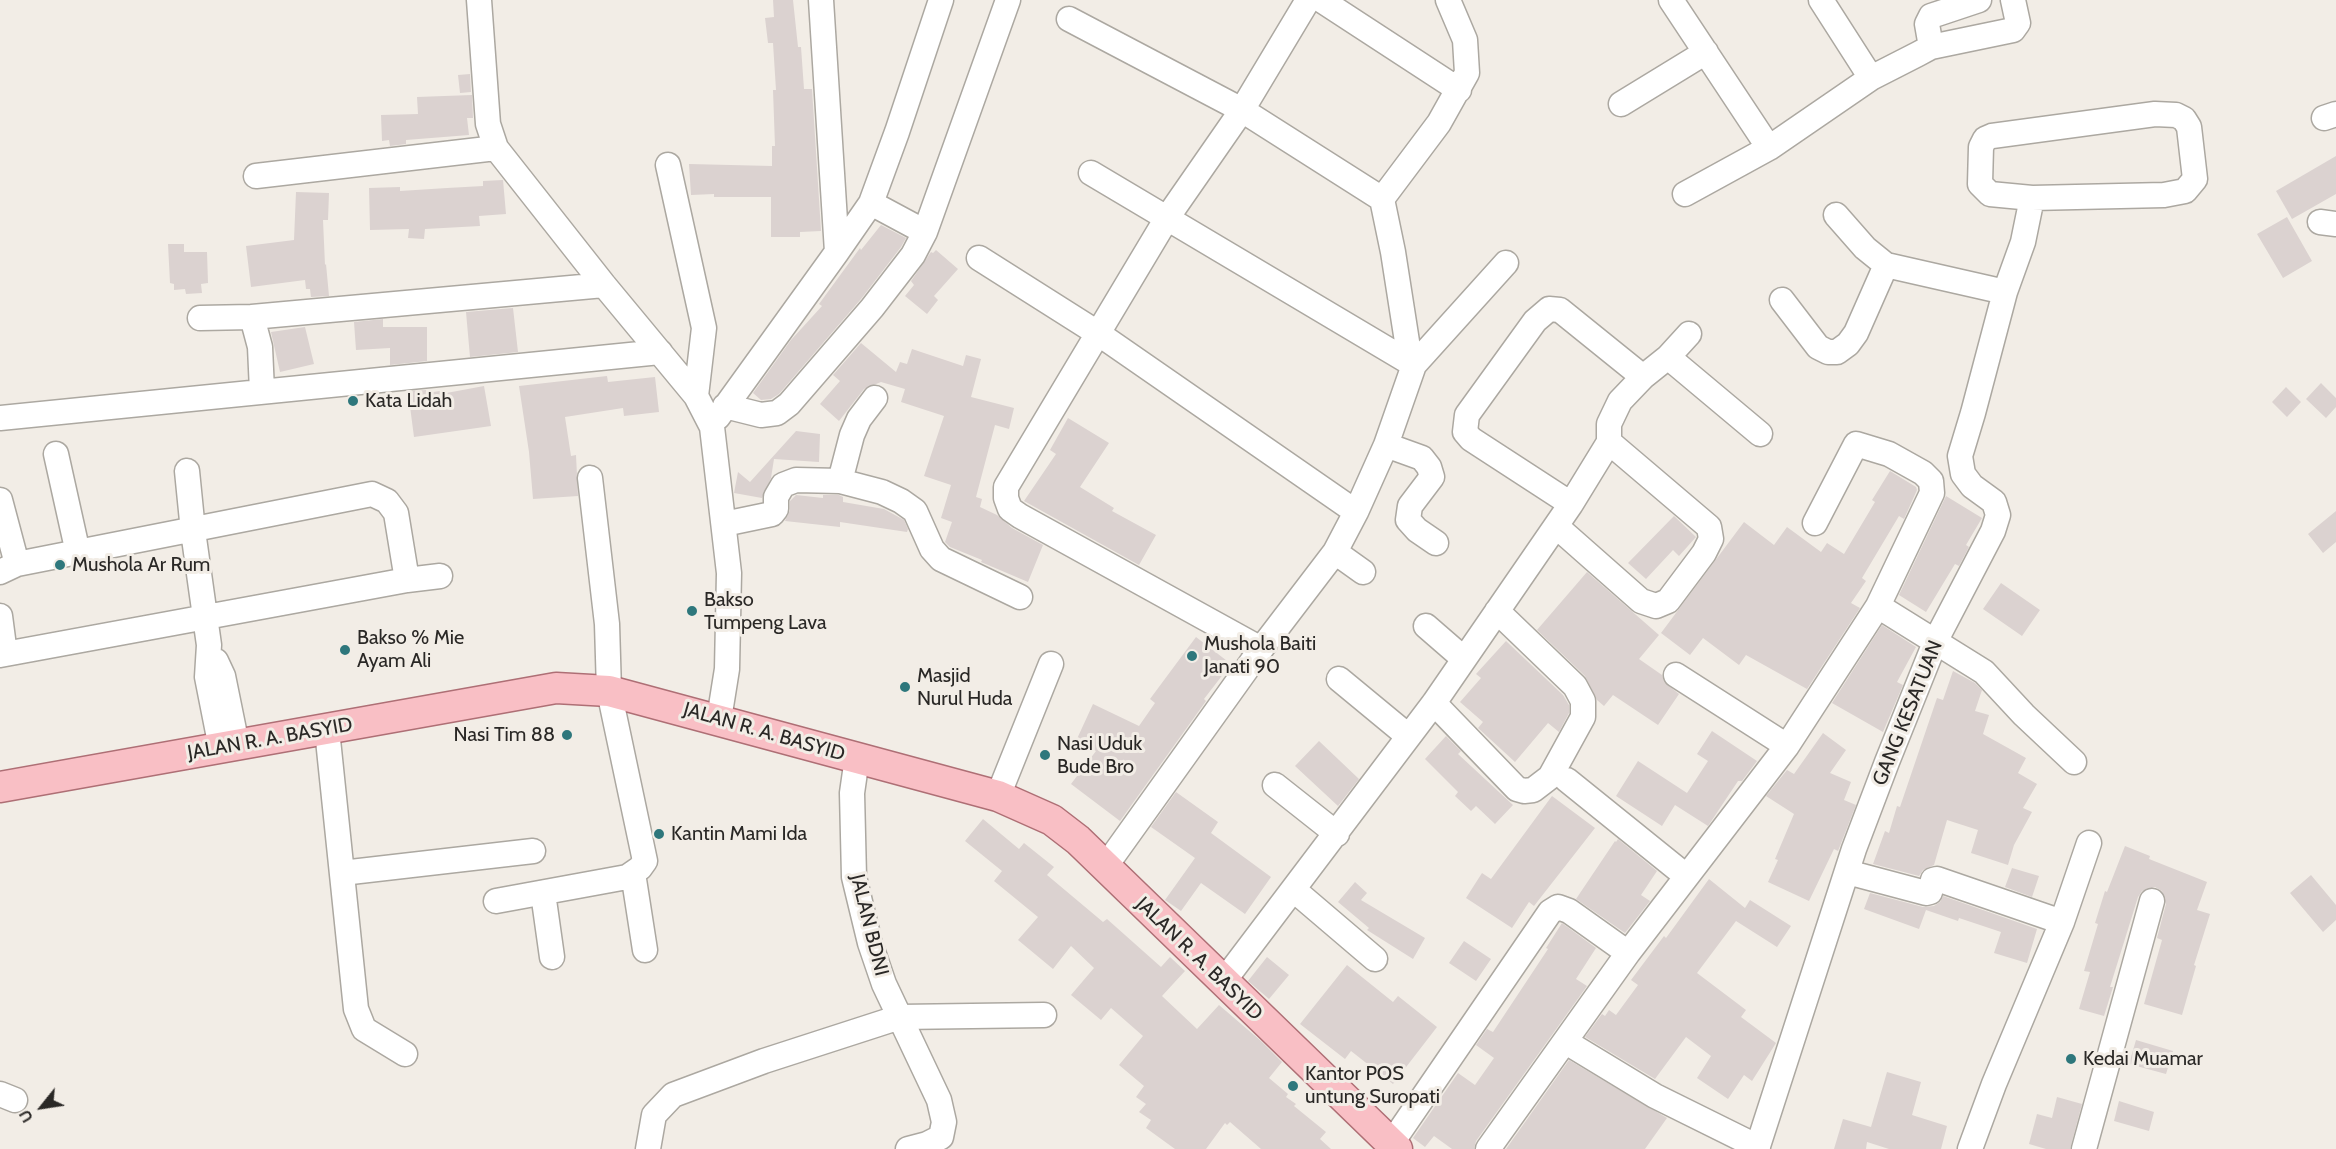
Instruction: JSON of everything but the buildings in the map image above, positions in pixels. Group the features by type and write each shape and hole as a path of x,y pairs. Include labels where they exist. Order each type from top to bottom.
{"main road":[{"name":"JALAN R. A. BASYID","path":"0,787 556,688 609,690 998,796 1052,820 1078,840 1394,1146"}],"street":[{"path":"479,0 488,124 496,148 604,285 696,396 712,427 729,573 727,669 719,719"},
{"path":"821,0 837,252"},
{"path":"712,427 871,203 941,0"},
{"path":"725,406 761,415 777,412 789,404 872,308 914,255 1008,0"},
{"path":"1261,649 1010,509 1006,498 1006,487 1167,218 1242,110 1308,0"},
{"path":"1322,0 1459,90"},
{"path":"1382,199 1439,123 1467,74 1465,40 1448,0"},
{"path":"1671,0 1769,148"},
{"path":"1821,0 1870,78"},
{"path":"1931,47 1927,24 1931,16 1979,0"},
{"path":"1685,194 1769,148 1870,78 1931,47 2013,30 2018,23 2013,0"},
{"path":"1069,19 1242,110 1382,199 1393,252 1410,362 1386,445 1335,552 1261,649 1104,867"},
{"path":"1621,104 1706,52"},
{"path":"2155,114 2176,116 2184,120 2189,127 2195,179 2185,191 2164,195 2032,198 1990,194 1980,184 1981,147 1985,139 1992,136 2155,114"},
{"path":"256,176 496,148"},
{"path":"668,165 704,328 696,396"},
{"path":"1091,173 1410,362"},
{"name":"GANG KESATUAN","path":"1758,1148 1847,872 1887,762 1936,640 1993,531 1998,515 1994,502 1972,486 1963,474 1960,456 2005,292 2024,242 2032,198"},
{"path":"871,203 924,231"},
{"path":"1836,215 1859,242 1886,265 2005,292"},
{"path":"979,258 1099,334 1356,512"},
{"path":"1410,362 1506,263"},
{"path":"1782,300 1818,347 1828,352 1837,352 1848,344 1856,333 1886,265"},
{"path":"201,318 252,317 604,285"},
{"path":"1571,504 1477,445 1465,432 1467,415 1535,321 1549,309 1560,310 1643,377"},
{"path":"252,317 260,347 262,391"},
{"path":"1223,982 1434,703 1556,526 1609,442 1609,424 1620,401 1643,377 1668,357 1689,333"},
{"path":"0,418 660,352"},
{"path":"1668,357 1760,434"},
{"path":"840,481 852,435 859,419 875,398"},
{"path":"1556,526 1641,601 1656,606 1668,602 1704,553 1711,539 1709,527 1609,442"},
{"path":"1488,1149 1628,953 1787,746 1878,606 1932,494 1930,482 1923,473 1889,454 1856,444 1815,523"},
{"path":"1386,445 1422,458 1429,467 1432,477 1410,506 1408,520 1417,530 1436,543"},
{"path":"56,454 78,553"},
{"path":"187,471 209,645 223,676 229,746"},
{"path":"496,901 627,877 645,861 609,690 607,624 590,478"},
{"path":"724,524 772,514 776,509 776,497 783,485 796,480 840,481 882,492 901,501 915,512 932,549 941,559 1020,597"},
{"path":"0,500 9,568 372,494 387,501 396,513 407,580"},
{"path":"1335,552 1364,572"},
{"path":"0,616 2,654 205,619 407,580 440,576"},
{"path":"1878,606 1984,672 2024,715 2074,762"},
{"path":"1434,703 1517,789 1533,790 1550,777 1583,717 1583,701 1575,686 1497,611"},
{"path":"1426,626 1464,659"},
{"path":"998,796 1051,664"},
{"path":"1676,675 1787,746"},
{"path":"1339,679 1408,736"},
{"path":"327,730 356,1009 364,1029 405,1054"},
{"name":"JALAN BDNI","path":"857,758 852,793 854,877 870,943 884,984 939,1100 944,1122 944,1143"},
{"path":"1567,780 1686,876"},
{"path":"1275,785 1337,834"},
{"path":"1970,1149 1994,1084 2062,922 2089,843"},
{"path":"342,873 533,851"},
{"path":"1847,872 1926,893 1930,892 1933,880 1936,879 2062,922"},
{"path":"633,873 645,950"},
{"path":"1294,890 1375,958"},
{"path":"543,892 552,957"},
{"path":"2084,1149 2152,901"},
{"path":"1394,1146 1550,912 1558,907 1569,911 1628,953"},
{"path":"648,1149 654,1115 673,1095 764,1061 900,1017 1044,1015"},
{"path":"1566,1042 1655,1096 1758,1148"},
{"path":"908,1149 927,1144 944,1143"}],"place":[{"name":"Kata Lidah","path":"353,401"},
{"name":"Mushola Ar Rum","path":"60,565"},
{"name":"Bakso Tumpeng Lava","path":"692,611"},
{"name":"Bakso % Mie Ayam Ali","path":"345,650"},
{"name":"Mushola Baiti Janati 90","path":"1192,656"},
{"name":"Masjid Nurul Huda","path":"905,687"},
{"name":"Nasi Tim 88","path":"567,735"},
{"name":"Nasi Uduk Bude Bro","path":"1045,755"},
{"name":"Kantin Mami Ida","path":"659,834"},
{"name":"Kedai Muamar","path":"2071,1059"},
{"name":"Kantor POS untung Suropati","path":"1293,1086"}]}
